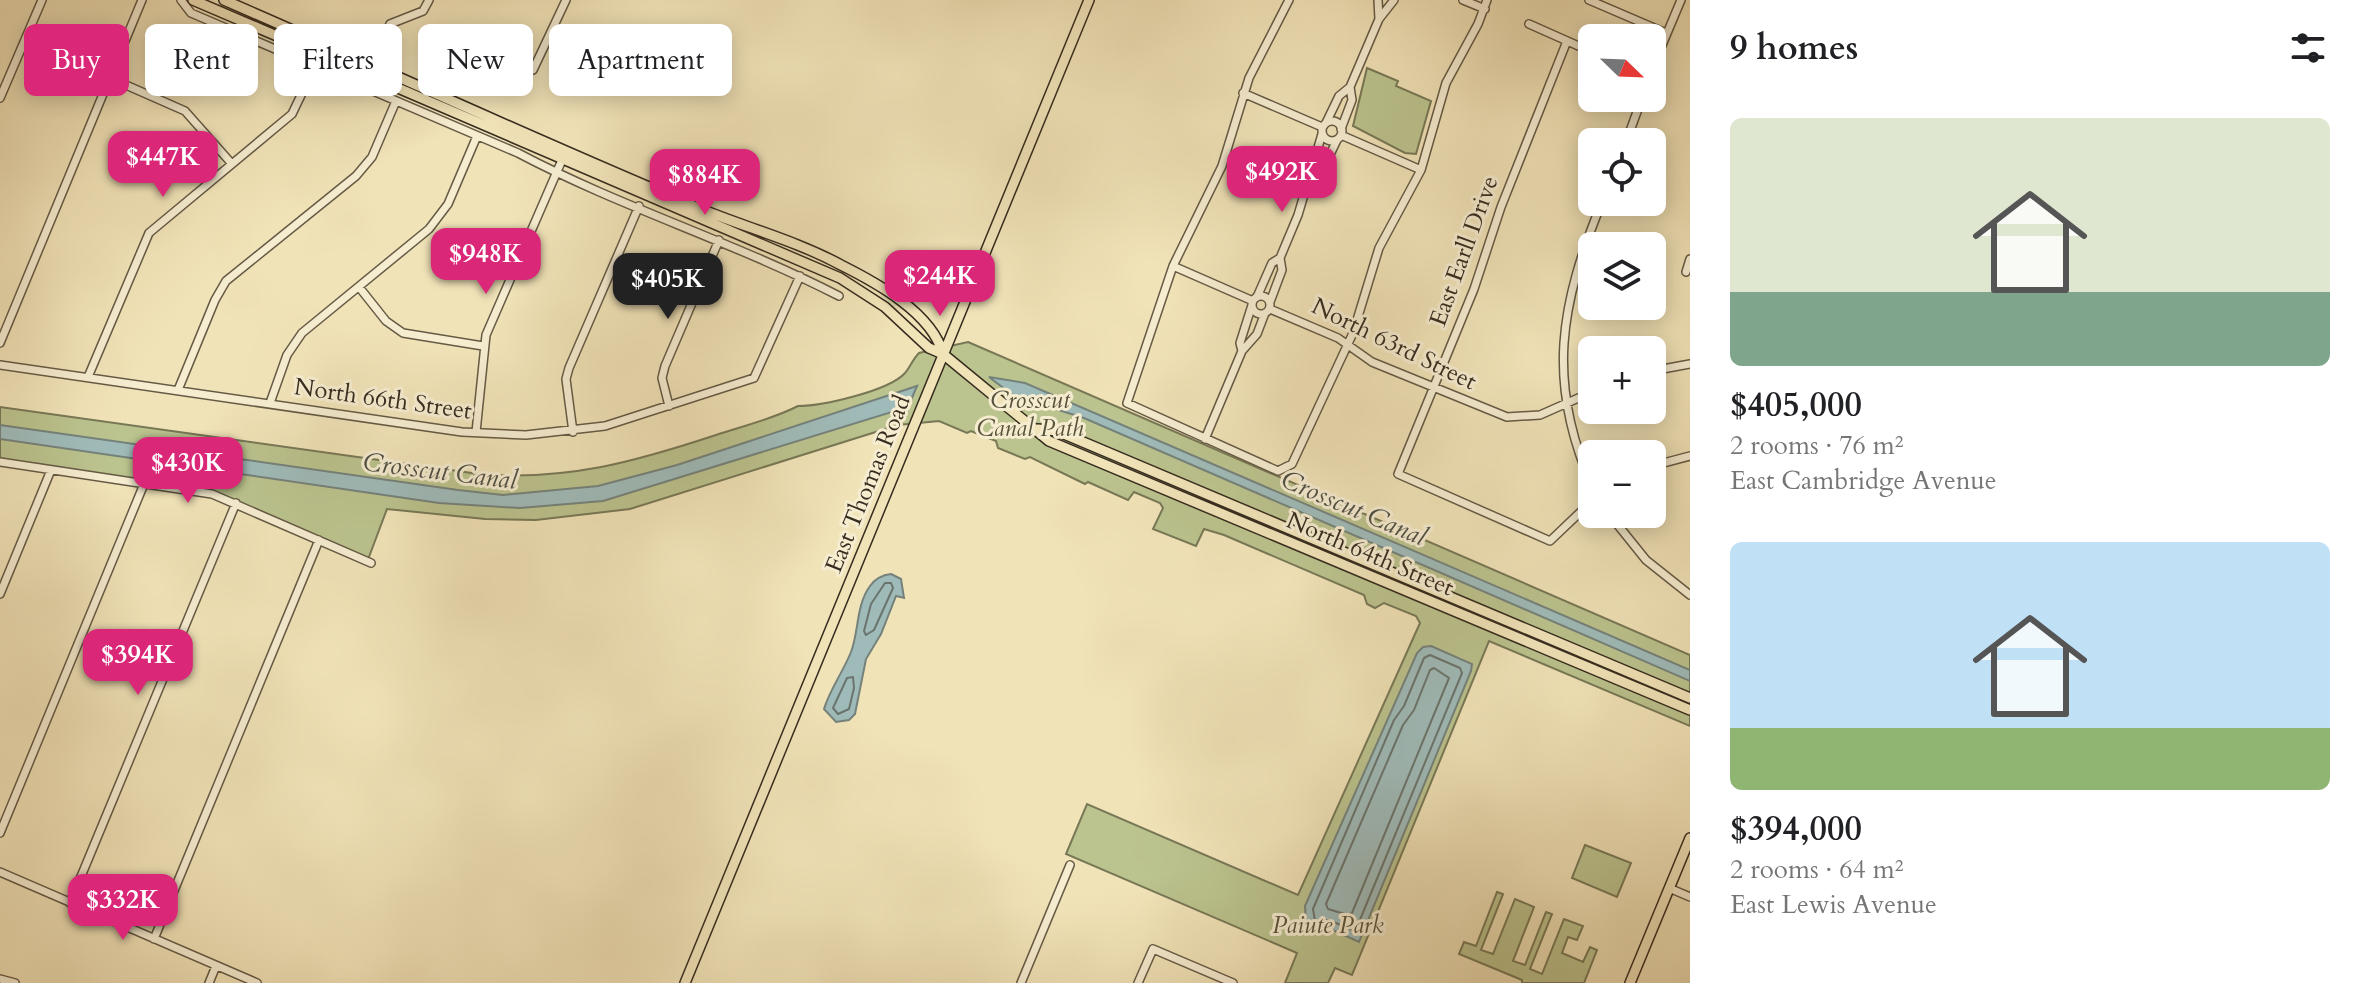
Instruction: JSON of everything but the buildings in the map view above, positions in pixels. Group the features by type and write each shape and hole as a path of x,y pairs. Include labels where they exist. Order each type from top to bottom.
{"main road":[{"name":"North 64th Street","path":"193,0 274,35"},
{"name":"North 64th Street","path":"224,0 279,24"},
{"name":"East Thomas Road","path":"685,983 1089,0"},
{"name":"North 64th Street","path":"402,77 701,209 825,257 905,306 935,334 943,354"},
{"name":"North 64th Street","path":"402,90 820,268 885,307 929,348 943,354 994,399 1038,429 1049,441 1690,710"},
{"path":"562,160 566,149"},
{"path":"820,268 825,257"},
{"name":"North 64th Street","path":"1038,429 1057,431 1690,698"},
{"path":"1630,983 1690,838"}],"street":[{"path":"0,98 42,0"},
{"path":"129,32 142,0"},
{"path":"181,0 191,13 274,49"},
{"path":"390,24 423,11 429,0"},
{"path":"533,70 566,0"},
{"path":"1289,0 1243,93 1222,166 1173,266 1127,403 1278,471 1286,470 1348,344 1379,248 1421,170 1446,83 1486,4 1463,0"},
{"path":"1378,0 1379,19"},
{"path":"1205,439 1242,351 1257,334 1268,308 1282,270 1280,258 1311,180 1310,167 1323,128 1339,96 1350,87 1379,19 1394,0"},
{"path":"1589,0 1645,24"},
{"path":"1666,33 1681,0"},
{"path":"1529,24 1578,46"},
{"name":"East Earll Drive","path":"1567,41 1398,474 1550,541 1578,514"},
{"path":"129,86 166,101 193,117 232,164"},
{"path":"1311,180 1322,171 1340,135 1352,100 1350,87"},
{"path":"1243,93 1323,128 1328,140 1340,135"},
{"path":"0,343 103,96"},
{"path":"88,377 149,233 292,114 301,96"},
{"path":"384,96 518,153 556,175 719,240 839,296"},
{"path":"178,390 215,300 226,281 356,176 372,157 396,101"},
{"path":"1323,128 1335,122 1340,135 1421,170"},
{"path":"270,403 287,355 302,333 429,229 448,204 477,136"},
{"path":"476,432 483,346 562,160"},
{"path":"573,432 566,386 569,368 639,206"},
{"path":"1578,453 1565,404 1561,368 1567,306 1584,245 1596,216"},
{"path":"669,406 662,378 665,366 719,240"},
{"path":"1242,351 1240,343 1254,301 1272,263 1280,258"},
{"path":"1686,272 1690,259"},
{"path":"1173,266 1254,301 1264,297 1268,308"},
{"name":"North 66th Street","path":"0,365 476,432 526,435 573,432 669,406 754,378 800,276"},
{"path":"359,287 386,321 403,333 483,346"},
{"path":"1254,301 1258,313 1268,308"},
{"name":"North 63rd Street","path":"1268,308 1348,344 1372,362 1507,417 1529,418 1578,398"},
{"path":"1666,368 1690,364"},
{"path":"1666,462 1690,456"},
{"path":"0,462 203,492 236,503 371,563"},
{"path":"0,594 51,470"},
{"path":"0,833 144,484"},
{"path":"70,903 236,503"},
{"path":"1620,528 1646,560 1690,595"},
{"path":"154,939 319,540"},
{"path":"1021,983 1070,865"},
{"path":"0,872 257,983"},
{"path":"1669,888 1690,897"},
{"path":"1138,983 1153,949 1233,983"},
{"path":"209,983 216,966"},
{"path":"0,979 15,983"}],"green space":[{"path":"1367,68 1398,81 1396,86 1431,101 1416,154 1405,153 1353,126"},
{"path":"968,342 1690,655 1690,726 1489,641 1352,975 1335,968 1328,983 1285,983 1297,953 1066,854 1087,804 1298,895 1420,623 1416,616 1384,603 1375,608 1367,604 1364,595 1224,535 1204,529 1196,546 1153,529 1163,508 1160,503 1134,492 1128,500 1088,482 1085,484 1030,457 1025,459 998,448 996,441 939,421 898,425 630,509 536,520 485,519 387,509 369,557 371,563 212,494 0,462 0,407 479,474 571,472 657,453 768,419 798,406 870,391 897,380 919,353"},
{"path":"1585,845 1631,863 1617,897 1572,878"},
{"path":"1497,892 1503,894 1481,950 1493,954 1515,899 1534,907 1513,961 1525,965 1546,912 1552,914 1530,969 1542,974 1564,919 1583,926 1577,940 1568,937 1562,953 1583,962 1590,947 1597,950 1584,983 1522,983 1522,980 1459,954 1464,942 1476,946"}],"water":[{"path":"989,377 1025,383 1690,670 1690,681 1084,418 1014,396"},
{"path":"917,386 908,407 603,501 520,508 439,503 0,439 0,425 503,495 598,486 677,465"},
{"path":"891,574 901,579 904,598 896,596 881,634 866,659 855,714 849,720 836,722 824,709 854,644 862,601 874,581"},
{"path":"1431,646 1472,664 1471,671 1359,942 1326,927 1315,930 1306,925 1305,906 1417,653 1423,647"}],"park label":[{"name":"Crosscut Canal Path","path":"1030,414"},
{"name":"Paiute Park","path":"1328,925"}],"water label":[{"name":"Crosscut Canal","path":"440,471"},
{"name":"Crosscut Canal","path":"1354,508"}]}
